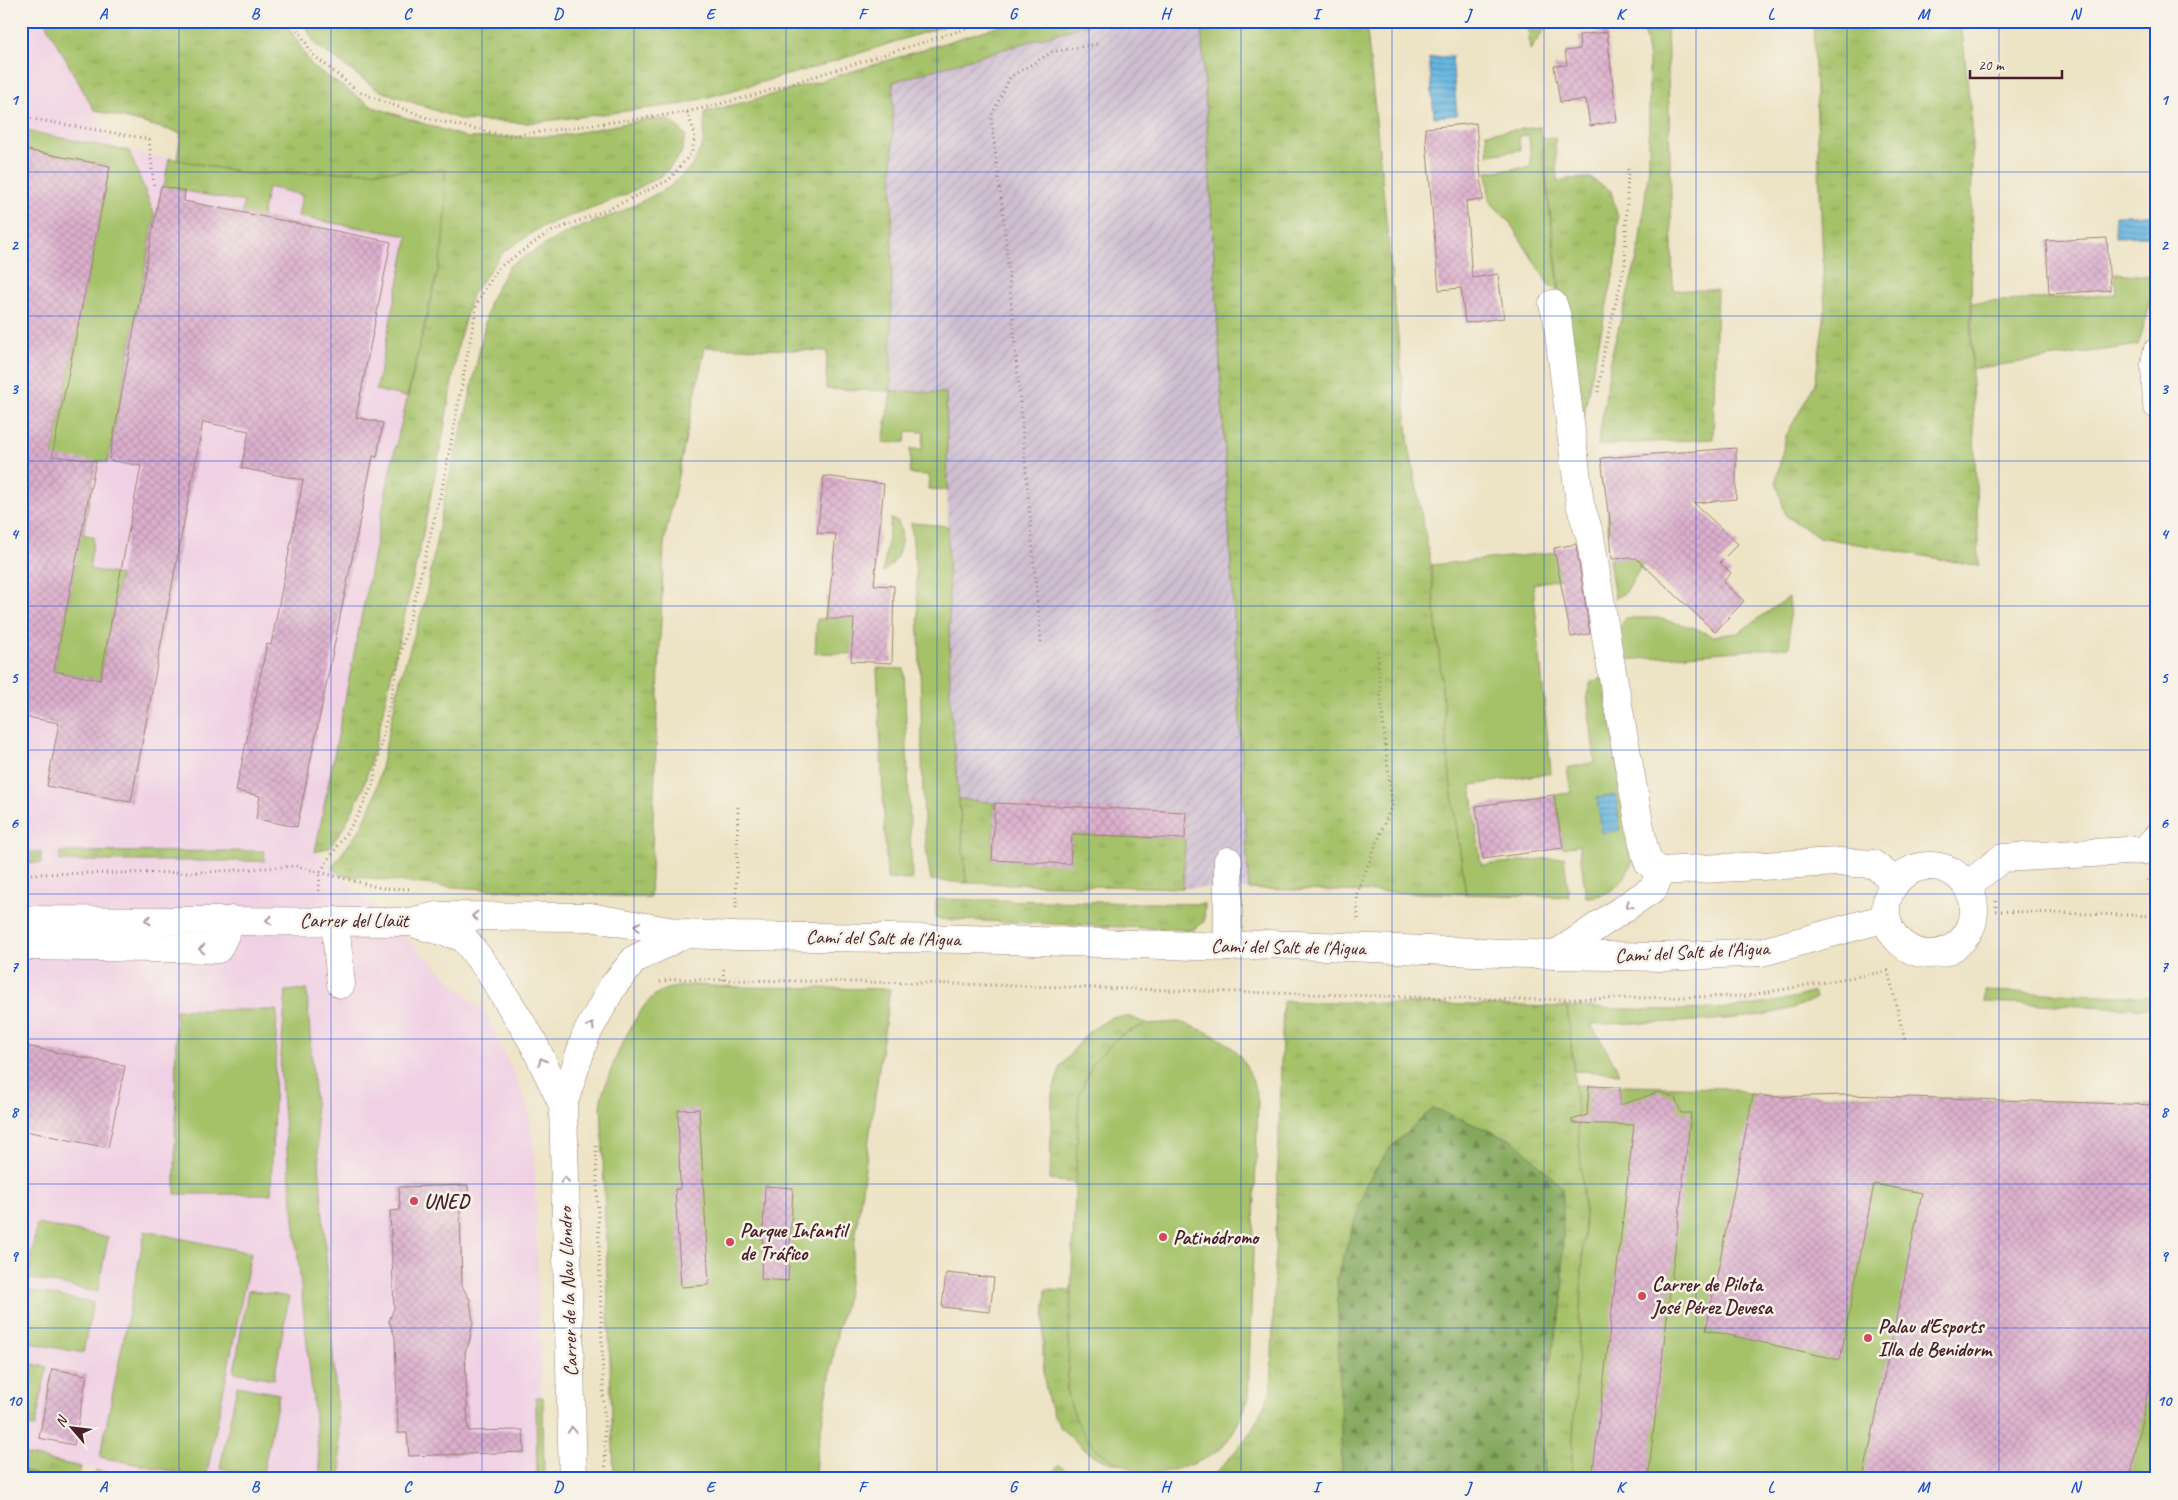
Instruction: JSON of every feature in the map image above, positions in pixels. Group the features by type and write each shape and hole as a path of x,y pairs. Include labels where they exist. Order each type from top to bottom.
{"street":[{"path":"1553,304 1557,317 1580,504 1590,536 1609,655 1643,844 1648,862 1660,871 1839,862 1873,864 1886,874 1894,884"},
{"path":"2157,352 2154,365 2157,405"},
{"path":"1968,885 2002,858 2145,850 2157,837"},
{"path":"1228,861 1228,947"},
{"path":"1931,865 1946,867 1958,874 1968,885 1974,899 1975,914 1971,928 1963,941 1950,949 1936,954 1922,954 1905,947 1893,934 1886,918 1888,894 1894,884 1904,874 1917,867 1931,865"},
{"path":"1555,955 1654,888 1660,871"},
{"name":"Carrer del Llaüt","path":"21,920 410,922 437,916 590,918 685,934"},
{"name":"Camí del Salt de l'Aigua","path":"685,934 967,939 1228,947 1268,944 1555,955 1665,957 1762,952 1886,918"},
{"path":"21,946 218,949 232,920"},
{"path":"326,921 341,984"},
{"name":"Carrer de la Nau Llondro","path":"410,922 463,937 489,971 532,1040 563,1105"},
{"name":"Carrer de la Nau Llondro","path":"574,1479 563,1105 586,1035 613,986 635,958 685,934"}],"path":[{"path":"293,21 313,55 359,92 430,119 509,136 687,112 755,95 990,21"},
{"path":"1042,642 1005,230 991,117 1010,77 1052,52 1097,44"},
{"path":"326,921 320,872 357,817 373,784 393,686 444,480 477,303 498,268 548,233 611,208 669,180 692,152 696,134 687,112"},
{"path":"21,117 149,139 154,187"},
{"path":"1597,399 1604,352 1625,264 1628,168"},
{"path":"1359,947 1357,892 1392,805 1382,723 1377,647"},
{"path":"735,936 738,804"},
{"path":"21,874 207,872 296,866 381,888 420,890"},
{"path":"2137,881 2157,881"},
{"path":"1996,896 1996,911 2157,916"},
{"path":"652,983 674,979 919,983 1521,1000 1745,996 1888,971 1905,1041"},
{"path":"596,1141 606,1479"}],"shaded area":[{"path":"21,21 44,21 115,148 247,174 342,172 440,262 391,466 315,851 486,1014 526,1100 534,1147 544,1479 134,1479 21,1454"},
{"path":"1099,21 1201,21 1249,889 966,883 950,696 946,394 891,391 893,81"}],"green space":[{"path":"44,21 285,21 312,66 373,107 468,138 559,136 643,120 669,119 686,135 681,154 664,174 625,195 541,227 503,252 472,295 459,340 443,435 422,538 377,738 363,789 345,825 330,847 315,852 391,466 440,262 376,172 247,174 177,160 181,133 94,110"},
{"path":"303,21 960,21 816,67 683,104 529,123 462,120 378,90 315,44"},
{"path":"1016,21 1099,21 893,82 891,391 826,389 827,351 705,347 664,543 650,898 451,887 340,875 332,867 360,829 374,800 400,680 425,601 446,490 468,405 490,300 509,266 567,232 619,213 668,188 692,166 703,144 705,112 822,80"},
{"path":"1201,21 1366,21 1409,446 1431,565 1451,787 1466,894 1249,889"},
{"path":"1527,21 1551,21 1530,50"},
{"path":"1642,21 1667,21 1673,290 1717,290 1713,439 1598,445 1612,353 1638,254 1649,167 1649,59"},
{"path":"1813,21 1961,21 1972,125 1971,349 1979,566 1819,537 1786,516 1776,481 1786,436 1815,383 1825,312"},
{"path":"1540,127 1559,290 1550,287 1510,223 1489,200 1487,172 1531,167 1529,135 1519,136 1520,150 1488,155 1486,133"},
{"path":"21,130 129,151 155,216 108,462 96,461 83,534 94,537 89,569 120,575 100,680 69,674 58,724 44,720 75,567 34,546 110,166 21,149"},
{"path":"1555,137 1557,182 1566,179 1590,178 1611,191 1618,218 1616,263 1588,392 1579,446 1541,138"},
{"path":"169,158 247,174 445,170 446,216 440,262 407,397 376,390 408,236 298,217 302,195 268,187 234,356 216,353 244,202 164,187"},
{"path":"2115,273 2157,277 2157,283 2138,345 1972,369 1972,303 2116,294"},
{"path":"891,391 946,393 948,490 928,489 929,475 910,474 910,449 922,449 924,432 907,431 905,442 883,443"},
{"path":"1678,505 1626,592 1615,598 1609,559 1643,557 1608,531 1608,512"},
{"path":"891,519 898,522 901,542 897,556 889,568 883,572"},
{"path":"911,523 948,526 950,696 966,883 931,880 928,864 923,800 918,609"},
{"path":"1578,550 1582,575 1533,584 1551,773 1471,785 1481,865 1564,857 1569,897 1466,894 1451,787 1431,565"},
{"path":"827,597 859,599 855,654 815,653 817,619 826,619"},
{"path":"1789,597 1790,647 1623,660 1618,633 1625,618 1657,618 1695,628 1712,636 1738,633"},
{"path":"877,668 904,669 912,880 887,879"},
{"path":"1603,678 1634,857 1627,873 1617,886 1604,894 1586,897 1579,845 1563,848 1554,795 1571,793 1567,768 1595,762 1587,695 1591,682"},
{"path":"959,799 995,803 992,860 1070,863 1072,834 1185,839 1183,888 966,883"},
{"path":"264,851 265,861 60,861 60,852"},
{"path":"21,852 41,852 41,863 21,863"},
{"path":"936,899 1205,904 1204,922 1193,930 936,919"},
{"name":"Parque Infantil de Tráfico","path":"691,985 890,989 847,1297 838,1329 816,1459 815,1479 614,1479 601,1100 623,1042 631,1026 649,1000 658,993 670,988"},
{"path":"307,989 342,1479 321,1479 280,1067 286,991"},
{"path":"1985,991 2157,997 2157,1009 1985,1002"},
{"path":"1814,992 1816,998 1800,1006 1755,1016 1688,1022 1591,1024 1620,1073 1574,1071 1567,1007 1692,1010 1754,1005 1785,1000"},
{"path":"1283,1001 1567,1007 1585,1218 1571,1479 1211,1479 1250,1434 1271,1391"},
{"path":"176,1010 277,1010 271,1194 175,1194"},
{"path":"1112,1017 1131,1017 1147,1024 1119,1036 1079,1095 1076,1183 1050,1180 1052,1094 1061,1066 1087,1033"},
{"name":"Patinódromo","path":"1179,1022 1223,1040 1233,1048 1248,1069 1258,1102 1248,1401 1231,1435 1216,1452 1185,1467 1151,1473 1123,1465 1103,1454 1092,1445 1079,1425 1067,1394 1079,1095 1093,1063 1119,1036 1147,1024"},
{"name":"Palau d'Esports Illa de Benidorm","path":"1575,1085 1725,1088 1753,1095 1774,1097 1846,1095 2157,1105 2157,1479 1571,1479 1585,1218"},
{"path":"1433,1108 1515,1141 1563,1188 1563,1301 1539,1411 1545,1479 1342,1479 1337,1278 1366,1184 1390,1148"},
{"path":"37,1224 108,1237 98,1292 27,1278"},
{"path":"145,1231 251,1253 206,1478 100,1457"},
{"path":"26,1290 93,1303 83,1353 21,1341 21,1318"},
{"path":"248,1290 289,1297 274,1379 234,1372"},
{"path":"1046,1290 1071,1291 1067,1394 1097,1450 1122,1464 1103,1460 1085,1450 1059,1425 1052,1411 1047,1395 1043,1359"},
{"path":"21,1362 47,1367 35,1427 21,1425"},
{"path":"237,1386 279,1394 262,1477 220,1468"},
{"path":"536,1397 543,1397 544,1479 537,1479"},
{"path":"21,1454 81,1467 78,1479 21,1479"},
{"path":"1059,1465 1076,1479 1048,1479"},
{"path":"21,1469 45,1479 21,1479"},
{"path":"96,1470 134,1479 94,1479"}],"water":[{"path":"1452,56 1457,115 1434,117 1429,58"},
{"path":"2115,215 2157,215 2157,236 2115,237"},
{"path":"1616,795 1620,830 1602,833 1597,798"}],"building":[{"path":"1607,32 1617,121 1590,126 1586,100 1560,102 1554,66 1567,65 1565,51 1580,49 1579,35"},
{"path":"1476,123 1483,200 1466,201 1472,278 1498,274 1504,318 1465,323 1461,288 1439,290 1425,128"},
{"path":"21,149 110,166 52,456 96,461 54,671 100,680 141,466 109,460 161,186 185,191 184,201 391,242 356,417 383,423 377,457 373,456 297,827 256,819 260,796 236,791 267,644 271,645 303,480 241,468 249,431 203,422 131,802 47,786 59,723 21,716"},
{"path":"2107,238 2110,290 2049,294 2046,241"},
{"path":"1736,448 1736,499 1694,503 1738,544 1720,562 1731,573 1723,582 1744,601 1715,632 1636,558 1612,559 1609,512 1601,458"},
{"path":"824,476 884,484 874,585 894,586 892,663 851,661 854,619 827,619 836,534 817,533"},
{"path":"1576,544 1590,634 1571,637 1554,548"},
{"path":"1554,795 1563,848 1483,859 1476,806"},
{"path":"995,803 1186,812 1185,839 1072,834 1070,864 992,860"},
{"path":"21,1045 125,1066 108,1148 21,1130"},
{"name":"Carrer de Pilota José Pérez Devesa","path":"1589,1086 1620,1087 1620,1105 1659,1092 1675,1098 1681,1113 1691,1113 1648,1479 1592,1479 1634,1125 1572,1123 1572,1120 1587,1115"},
{"name":"Palau d'Esports Illa de Benidorm","path":"1753,1095 1774,1097 1846,1095 2157,1105 2157,1345 2130,1479 1863,1479 1922,1193 1874,1184 1840,1360 1706,1330"},
{"path":"699,1109 709,1285 681,1287 675,1189 680,1189 678,1110"},
{"path":"468,1185 469,1208 460,1208 462,1286 470,1300 473,1322 469,1343 465,1352 468,1431 523,1430 524,1452 409,1456 407,1433 398,1433 395,1337 389,1321 394,1308 390,1211 400,1210 399,1187"},
{"path":"765,1186 793,1188 788,1281 761,1279"},
{"path":"946,1273 994,1278 990,1312 942,1307"},
{"path":"52,1369 87,1375 74,1445 39,1438"}],"place":[{"name":"UNED","path":"414,1201"},
{"name":"Patinódromo","path":"1163,1237"},
{"name":"Parque Infantil de Tráfico","path":"730,1242"},
{"name":"Carrer de Pilota José Pérez Devesa","path":"1642,1296"},
{"name":"Palau d'Esports Illa de Benidorm","path":"1868,1338"}]}
